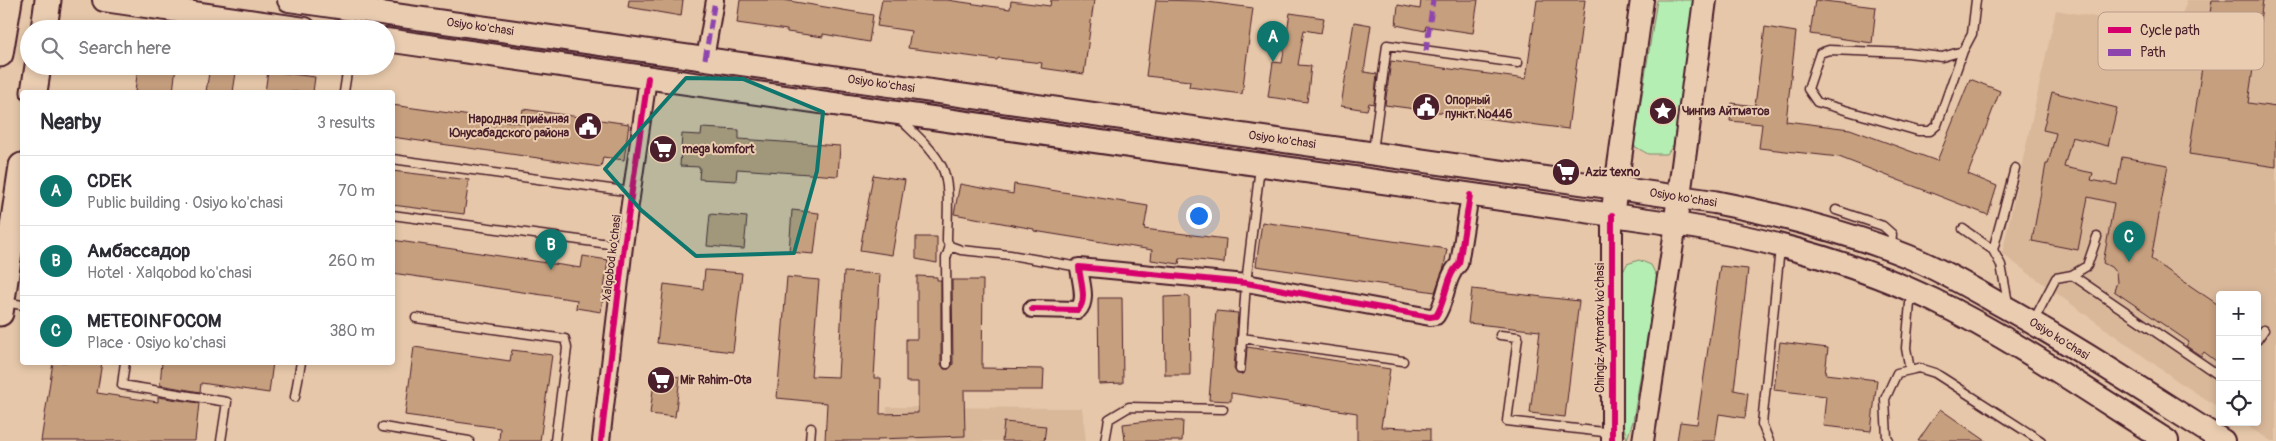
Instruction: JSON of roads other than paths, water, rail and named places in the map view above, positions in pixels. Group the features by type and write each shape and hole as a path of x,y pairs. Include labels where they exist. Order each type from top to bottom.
{"main road":[{"path":"0,54 8,0"},
{"path":"45,20 48,0"},
{"path":"104,0 243,20"},
{"name":"Osiyo ko'chasi","path":"289,0 373,9 705,59 1679,197 1786,218 1832,230 1891,250 1946,274 2033,322 2223,441"},
{"name":"Chingiz Aytmatov ko'chasi","path":"1612,216 1642,0"},
{"path":"1676,224 1705,0"},
{"path":"395,41 1676,224 1734,235 1863,272 1911,290 2002,336 2167,441"},
{"path":"34,90 37,75"},
{"path":"8,306 20,186"}],"street":[{"path":"705,59 715,0"},
{"name":"Xalqobod ko'chasi","path":"601,441 624,246 648,78"},
{"path":"1032,309 1078,310 1082,306 1083,300 1079,267 1246,283 1430,317 1436,316 1442,309 1453,270 1459,264 1470,195"},
{"name":"Chingiz Aytmatov ko'chasi","path":"1612,216 1612,437"},
{"path":"1643,441 1676,224"}],"lane":[{"path":"1963,51 1942,57 1908,53 1829,50 1820,54 1808,89 1817,102 1918,131 1930,131 1937,125 1963,51 1972,34 1976,0"},
{"path":"1372,153 1387,45 1518,63"},
{"path":"344,90 347,75"},
{"path":"895,113 932,151 942,168 946,179 947,240 950,246 961,250 1010,255 1079,267"},
{"path":"395,159 632,192"},
{"path":"1240,369 1246,283 1260,165"},
{"path":"1993,250 2015,168"},
{"path":"1836,210 1883,226 1892,234 1891,250"},
{"path":"395,215 624,246"},
{"path":"1962,229 1993,250 2001,264 2009,309"},
{"path":"2033,322 2056,278 2072,275 2087,266 2096,237"},
{"path":"947,364 946,258 950,246"},
{"path":"1769,441 1762,424 1780,247"},
{"path":"2072,275 2216,373"},
{"path":"1910,370 1906,348 1911,290"},
{"path":"416,318 564,339 567,348 555,441"},
{"path":"2260,336 2264,330"},
{"path":"1500,335 1518,337 1507,421 1612,437"},
{"path":"1242,338 1403,362"},
{"path":"125,365 122,385 228,402 222,441"},
{"path":"295,397 300,365"},
{"path":"1889,441 1886,438 1885,399 1897,373 1919,368 1935,372 2042,441"},
{"path":"1105,441 1109,419 1130,407 1223,409"},
{"path":"384,427 467,439 469,441"},
{"path":"810,441 811,428"}],"place":[{"name":"CDEK","path":"1273,62"},
{"name":"Опорный пункт №446","path":"1426,107"},
{"name":"Чингиз Айтматов","path":"1663,111"},
{"name":"Народная приёмная Юнусабадского района","path":"588,126"},
{"name":"mega komfort","path":"663,149"},
{"name":"Aziz texno","path":"1566,172"},
{"name":"METEOINFOCOM","path":"2129,262"},
{"name":"Амбассадор","path":"551,270"},
{"name":"Mir Rahim-Ota","path":"661,380"}]}
